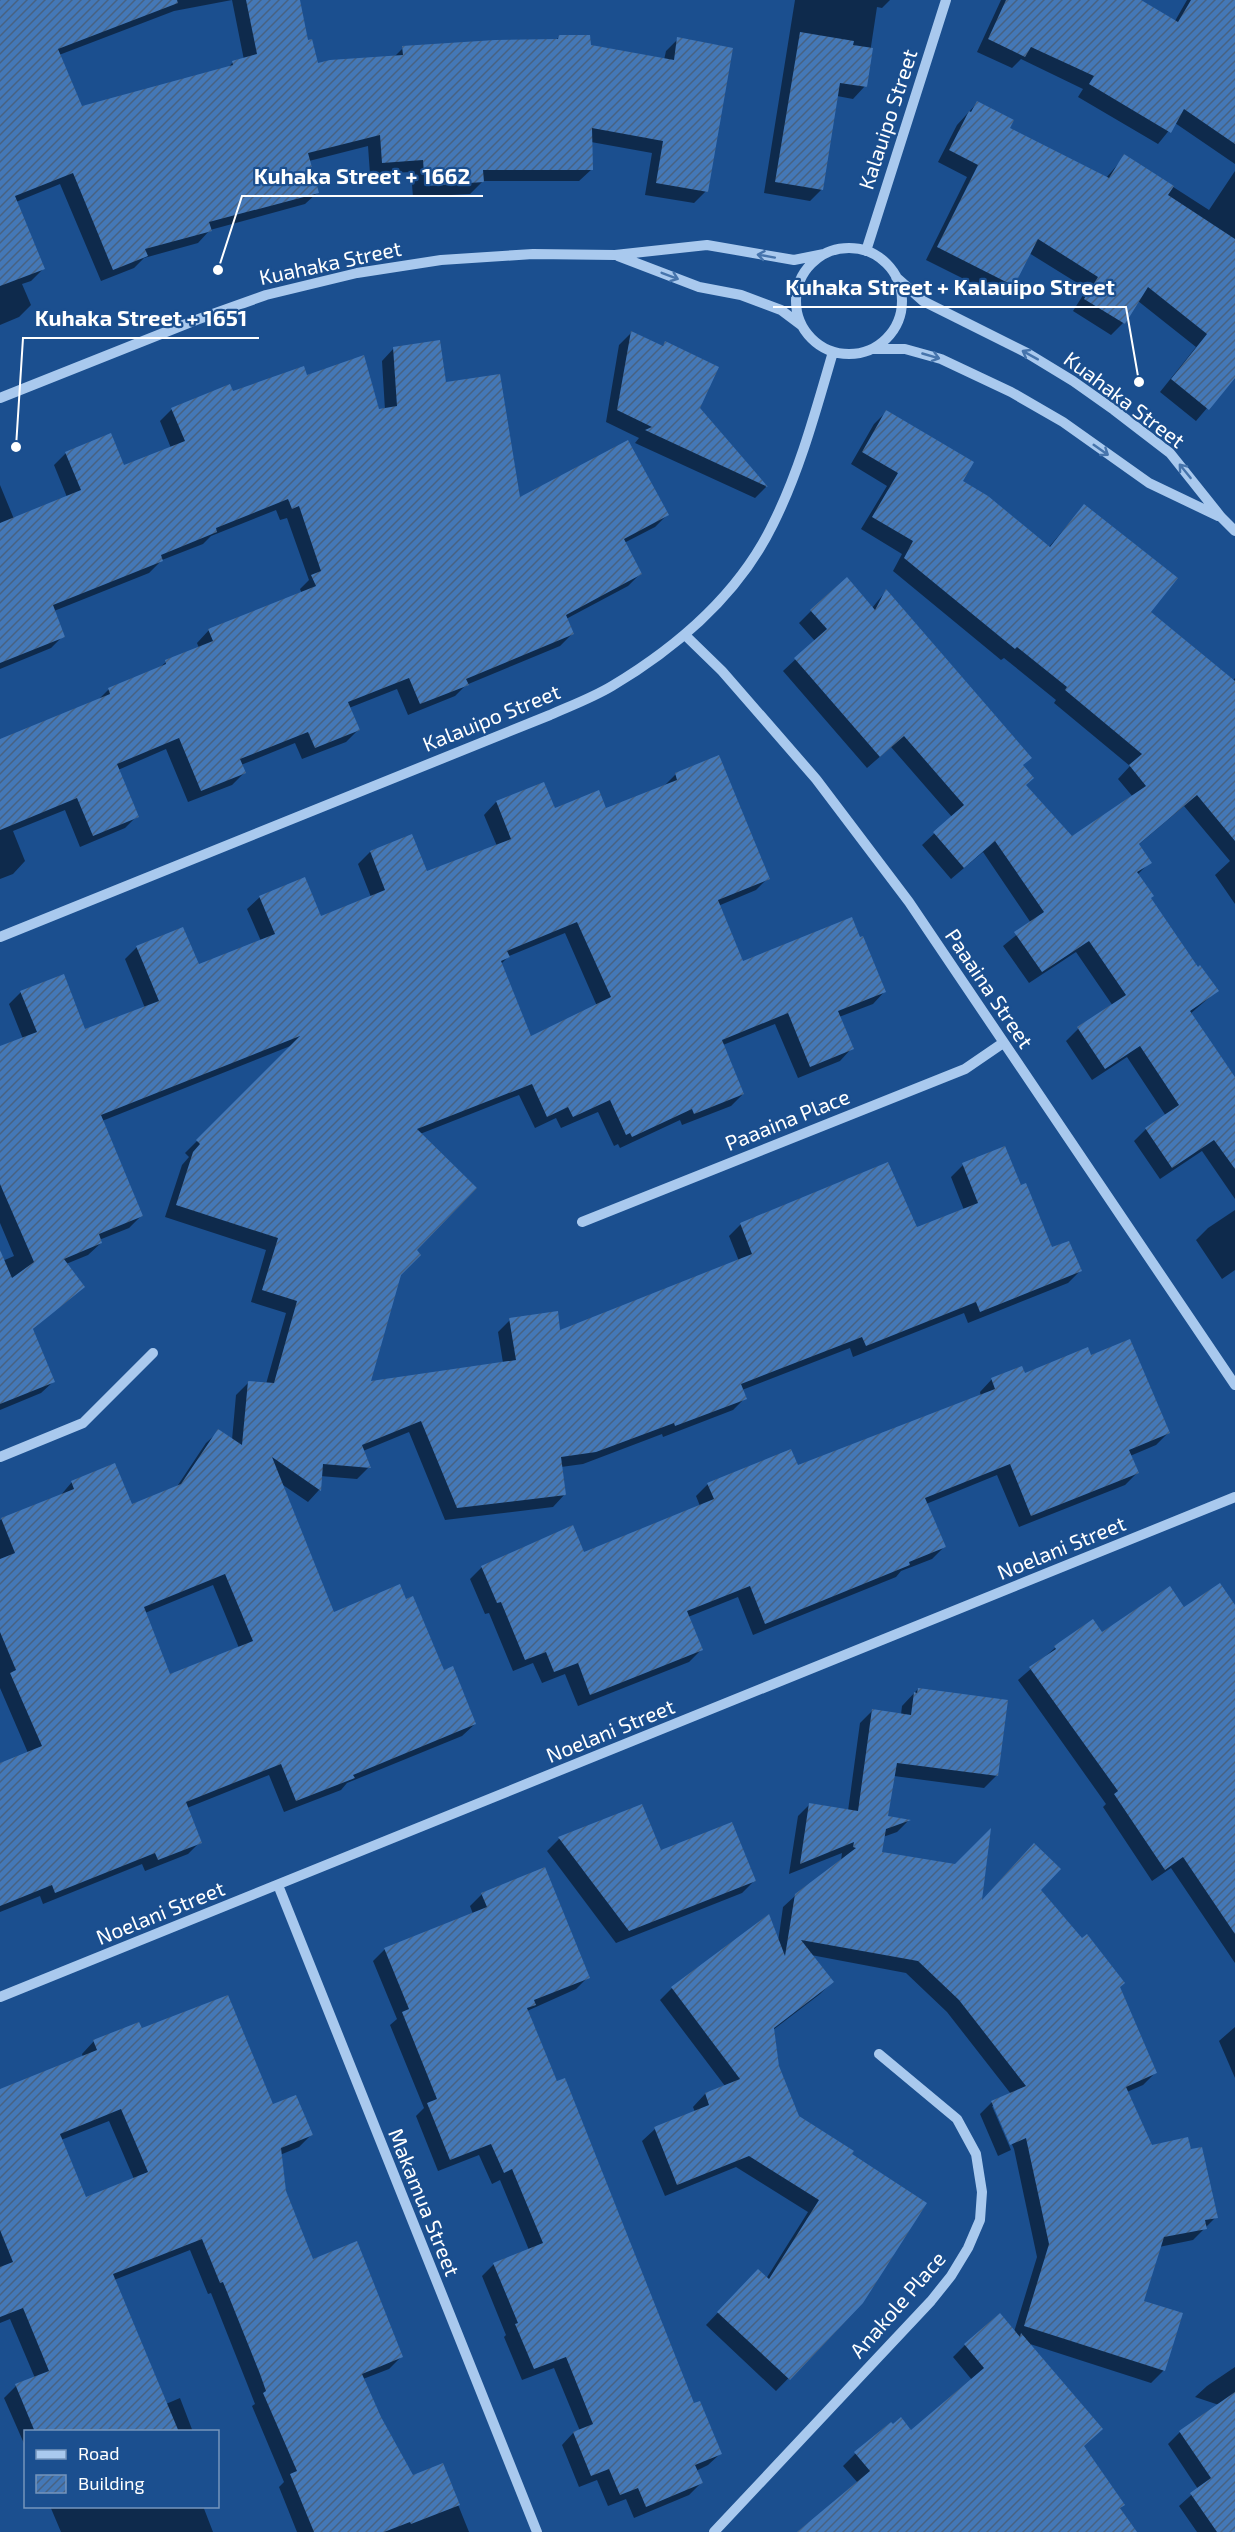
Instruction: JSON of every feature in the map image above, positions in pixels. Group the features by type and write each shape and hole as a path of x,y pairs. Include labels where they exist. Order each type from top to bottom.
{"street":[{"name":"Kalauipo Street","path":"866,251 946,0"},
{"name":"Kuahaka Street","path":"0,398 196,320 266,295 357,273 441,260 533,254 615,255 707,245 795,261 824,254"},
{"path":"844,248 866,251 884,261 896,277 902,297 900,318 890,336 873,349 854,355 833,352 814,342 801,325 796,306 798,285 808,267 824,254 844,248"},
{"name":"Kuahaka Street","path":"615,255 699,287 741,295 781,310 801,325"},
{"name":"Kuahaka Street","path":"896,277 924,301 1027,353 1114,410 1170,453 1235,531"},
{"name":"Kuahaka Street","path":"873,349 905,349 941,359 1011,392 1063,422 1149,483 1221,517"},
{"name":"Kalauipo Street","path":"0,937 550,716 610,687 651,661 685,635 715,607 745,569 773,525 816,409 833,352"},
{"name":"Paaaina Street","path":"685,635 722,671 816,779 909,902 1235,1385"},
{"name":"Paaaina Place","path":"582,1222 965,1069 1003,1043"},
{"path":"0,1457 83,1423 153,1353"},
{"name":"Noelani Street","path":"0,1998 1235,1497"},
{"name":"Makamua Street","path":"278,1885 537,2532"},
{"name":"Anakole Place","path":"714,2532 931,2301 951,2276 968,2248 980,2220 982,2192 976,2154 957,2119 879,2054"}],"building":[{"path":"0,0 177,0 178,3 58,49 82,106 233,65 232,61 257,54 246,0 300,0 308,40 312,39 318,63 330,60 403,55 402,46 495,40 558,39 559,35 590,35 591,45 674,60 677,37 733,48 708,192 656,183 663,141 592,128 593,170 483,170 484,182 425,186 423,160 382,163 380,135 308,153 319,193 209,222 212,231 145,249 148,256 113,270 73,173 15,196 45,269 0,286"},
{"path":"1006,0 1141,0 1178,22 1191,0 1235,0 1235,144 1184,109 1171,133 1089,84 1094,76 1031,47 1025,57 988,39"},
{"path":"800,32 854,41 853,45 873,48 867,87 840,83 823,190 775,182"},
{"path":"977,101 1014,120 1010,128 1109,178 1124,154 1174,186 1168,195 1235,239 1235,378 1209,410 1171,379 1207,334 1148,287 1125,324 1084,299 1098,277 1038,239 1014,286 937,247 978,165 949,150 969,111 971,112"},
{"path":"631,331 663,346 665,341 719,367 700,408 768,487 645,430 652,427 617,410"},
{"path":"440,340 446,382 500,374 520,497 628,440 669,515 624,539 642,574 566,615 574,634 466,679 469,685 420,704 409,678 348,702 360,730 315,748 308,732 240,759 246,773 201,791 179,738 117,764 139,817 93,836 77,798 0,830 0,739 110,694 108,688 166,664 165,660 213,641 208,629 316,586 311,575 321,571 299,506 292,509 288,499 216,528 217,532 161,555 163,561 53,605 65,637 0,663 0,523 81,490 65,452 111,433 124,465 185,441 171,408 230,384 233,391 304,366 307,375 364,355 379,409 397,406 393,347"},
{"path":"886,410 974,462 963,481 988,496 1050,547 1084,504 1178,578 1151,612 1235,681 1235,841 1197,795 1139,844 1152,863 1137,872 1154,896 1151,898 1198,967 1200,965 1219,991 1190,1011 1235,1077 1235,1169 1214,1140 1172,1168 1145,1128 1179,1105 1140,1046 1105,1069 1077,1027 1126,995 1089,941 1042,972 1014,932 1044,912 995,841 964,868 933,832 964,805 904,736 880,757 794,658 827,629 810,610 847,577 875,610 886,589 1032,758 1023,765 1034,778 1026,785 1072,836 1146,786 1129,765 1142,754 1065,690 1067,687 1017,647 1015,649 904,558 913,541 872,517 898,473 862,452"},
{"path":"719,755 770,879 718,900 743,961 852,917 860,937 863,936 886,992 838,1011 854,1049 810,1067 788,1013 722,1040 744,1094 694,1114 692,1109 632,1137 630,1133 626,1135 610,1100 573,1117 568,1107 547,1117 532,1084 417,1129 477,1188 417,1250 421,1255 401,1275 371,1381 516,1360 509,1318 558,1311 560,1330 752,1254 740,1223 888,1162 917,1227 978,1203 962,1163 1005,1146 1021,1185 1026,1183 1052,1247 1069,1241 1082,1271 980,1312 976,1302 866,1346 862,1337 741,1384 747,1399 596,1452 561,1457 566,1495 457,1508 421,1421 362,1445 371,1468 323,1464 321,1491 272,1457 334,1612 400,1584 406,1599 413,1596 444,1670 453,1666 476,1724 353,1775 355,1778 296,1801 281,1764 186,1802 202,1843 158,1860 155,1853 55,1893 52,1885 0,1906 0,1763 42,1746 10,1673 16,1670 0,1632 0,1559 15,1553 1,1518 74,1489 71,1481 115,1463 132,1504 181,1484 218,1429 242,1445 248,1381 274,1383 297,1301 262,1290 278,1238 176,1205 193,1152 200,1144 196,1140 300,1036 101,1115 143,1216 99,1234 102,1243 64,1259 85,1287 33,1329 55,1382 0,1404 0,1250 12,1278 34,1262 0,1184 0,1046 37,1032 20,991 64,974 85,1029 159,1001 136,946 183,927 199,964 275,934 259,896 305,877 321,916 385,890 370,851 412,834 427,871 511,839 496,801 544,782 555,808 599,790 606,808 677,780 675,773","holes":["577,922 611,997 531,1036 501,961 510,957 507,951","225,1574 253,1641 170,1674 144,1607"]},
{"path":"1130,1339 1170,1433 1129,1450 1139,1473 1031,1516 1010,1464 925,1498 946,1547 909,1562 910,1565 765,1624 750,1586 687,1611 703,1650 590,1695 578,1663 554,1672 546,1652 525,1660 501,1602 497,1603 481,1566 573,1525 584,1552 714,1499 707,1483 791,1449 798,1465 995,1389 991,1378 1022,1366 1025,1373 1088,1347 1091,1355"},
{"path":"1220,1583 1235,1605 1235,1934 1183,1857 1165,1870 1114,1794 1118,1791 1029,1667 1093,1619 1102,1632 1170,1586 1184,1607"},
{"path":"918,1688 1008,1700 998,1776 897,1763 888,1816 911,1820 886,1829 882,1852 955,1864 991,1828 982,1900 1034,1843 1061,1869 1041,1890 1082,1938 1087,1934 1125,1983 1120,1987 1157,2073 1126,2087 1152,2145 1188,2137 1191,2149 1202,2147 1218,2218 1205,2220 1207,2229 1164,2237 1144,2301 1183,2313 1165,2371 1024,2326 1049,2244 1026,2138 1010,2145 991,2101 1026,2086 959,2000 918,1961 801,1940 834,1982 774,2028 779,2066 799,2116 854,2151 852,2154 927,2203 863,2303 790,2380 717,2312 758,2269 769,2279 819,2200 749,2156 677,2185 654,2127 709,2105 705,2093 740,2079 671,1987 769,1914 785,1956 795,1894 856,1848 853,1847 854,1842 800,1864 809,1803 858,1811 872,1709 911,1715 914,1692 917,1693"},
{"path":"642,1804 661,1850 732,1822 756,1881 629,1931 558,1837"},
{"path":"545,1867 590,1978 534,2000 536,2005 527,2008 557,2081 565,2078 694,2403 700,2401 722,2454 695,2465 703,2483 646,2507 638,2488 620,2495 609,2469 591,2476 573,2432 593,2424 566,2357 534,2369 493,2263 543,2243 512,2169 504,2173 491,2144 450,2160 427,2103 437,2099 402,2012 409,2009 384,1948 487,1907 481,1893"},
{"path":"228,1995 273,2104 296,2095 313,2135 281,2148 286,2191 313,2259 357,2241 403,2357 362,2374 381,2417 413,2475 443,2463 460,2505 384,2532 314,2532 290,2474 297,2471 263,2393 266,2391 260,2374 223,2282 220,2283 202,2239 113,2274 178,2430 34,2430 15,2384 49,2371 23,2308 0,2317 0,2267 13,2262 0,2230 0,2089 97,2050 93,2040 139,2022 142,2028","holes":["121,2109 148,2172 86,2197 60,2134"]},
{"path":"1000,2313 1020,2337 1021,2333 1103,2429 1084,2446 1125,2505 1120,2508 1137,2532 797,2532 870,2471 854,2452 891,2422 893,2424 901,2417 911,2430 984,2368 964,2344"},
{"path":"1235,2392 1235,2532 1217,2532 1190,2493 1211,2478 1179,2431"}],"place":[{"name":"Kuhaka Street + 1662","path":"218,270"},
{"name":"Kuhaka Street + Kalauipo Street","path":"1139,382"},
{"name":"Kuhaka Street + 1651","path":"16,447"}]}
